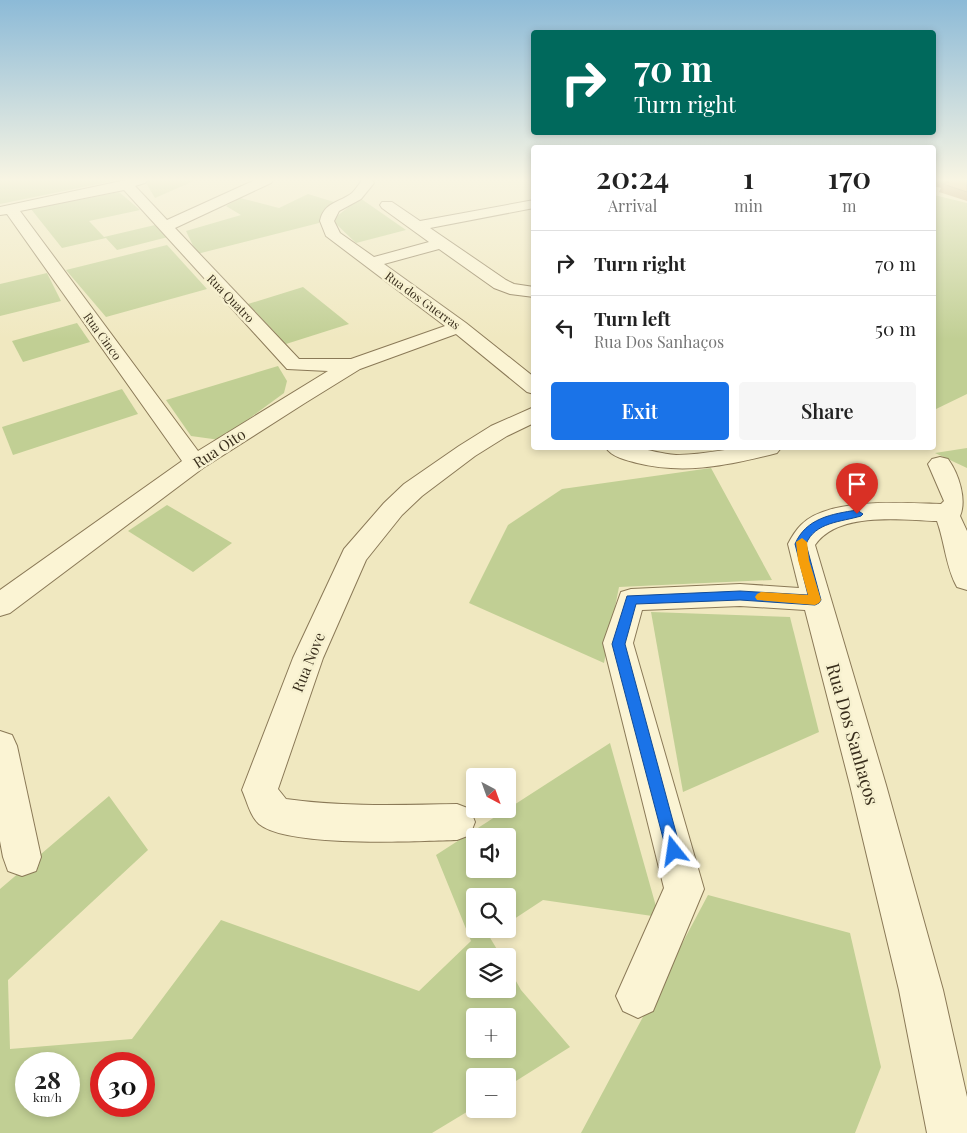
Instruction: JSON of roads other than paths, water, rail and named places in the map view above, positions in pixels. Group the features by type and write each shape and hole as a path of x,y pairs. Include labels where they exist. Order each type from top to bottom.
{"street":[{"name":"Rua Cinco","path":"22,233 195,463"},
{"name":"Rua Quatro","path":"172,233 294,365"},
{"name":"Rua dos Guerras","path":"333,233 334,236 459,327 531,386"},
{"path":"428,233 500,284 510,289 531,292"},
{"path":"371,263 442,243"},
{"name":"Rua Oito","path":"0,605 195,463 353,364 459,327"},
{"path":"297,398 294,365 353,364"},
{"name":"Rua Nove","path":"456,822 294,820 274,813 266,804 260,790 308,658 354,556 393,509 413,490 467,451 531,416"},
{"path":"623,450 648,460 676,463 739,456 762,450"},
{"path":"940,464 957,501 954,508 946,513 955,534 967,580"},
{"name":"Rua Dos Sanhaços","path":"946,513 857,514 838,517 812,527 804,536 801,544 815,600 868,785 921,990 951,1133"},
{"path":"638,996 684,889 618,644 631,600 740,595 815,600"},
{"path":"0,746 22,857"}]}
